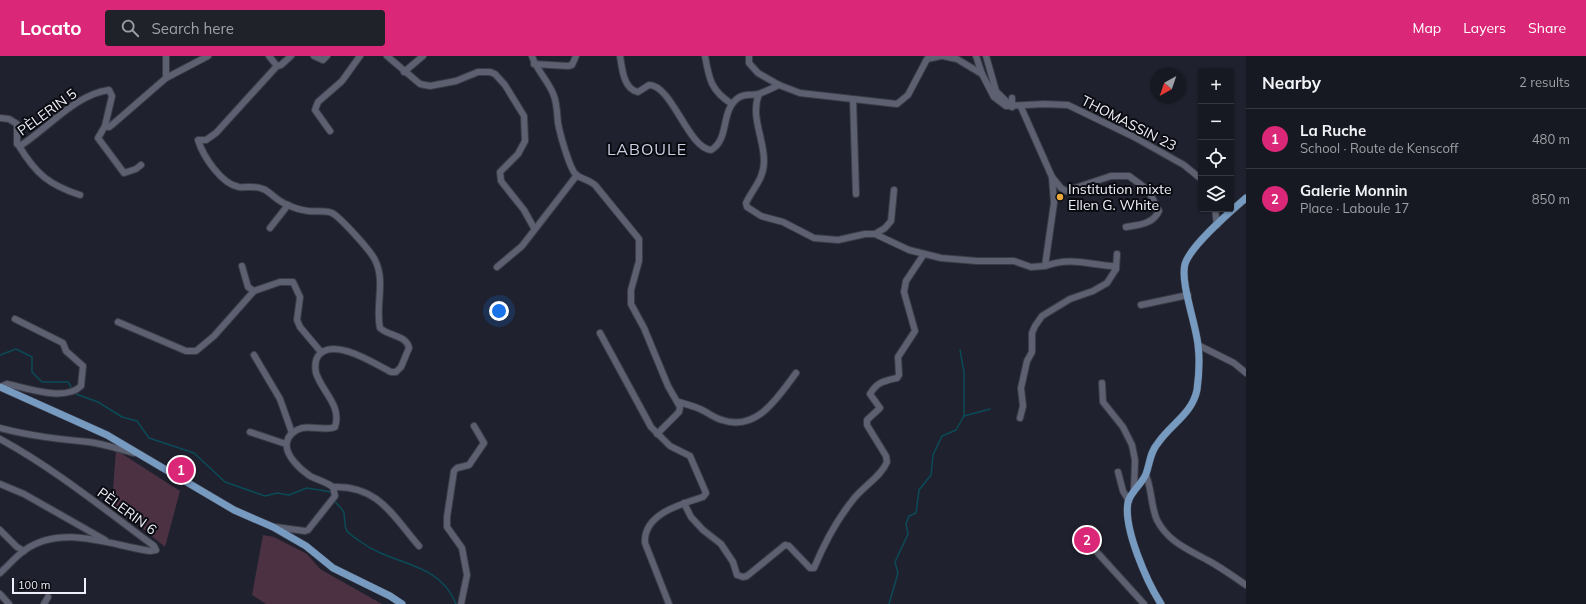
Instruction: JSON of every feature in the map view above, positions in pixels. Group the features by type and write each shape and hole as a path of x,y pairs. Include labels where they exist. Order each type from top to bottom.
{"main road":[{"path":"1161,604 1151,588 1140,564 1130,526 1129,500 1134,490 1146,475 1150,455 1158,442 1192,405 1196,391 1199,364 1198,344 1184,280 1185,265 1190,255 1217,225 1246,198"},
{"path":"0,387 107,435 234,510 273,527 306,546 333,568 390,596 402,604"}],"street":[{"path":"166,56 166,78"},
{"path":"141,165 126,173 121,170 98,138 105,126 109,127 113,124 166,78 208,56"},
{"path":"269,56 277,66"},
{"path":"291,56 281,65 277,66 216,133 206,140 198,140 201,150 211,166 225,179 238,187 249,185 264,189 276,200 307,211 331,212 339,218 366,246 375,260 381,278 377,317 380,328 403,339 408,344 409,348 399,370 391,372 350,352 328,349 321,352 316,358 315,366 317,374 335,406 337,422 336,427 306,428 292,433 286,444 291,456 299,467 311,476 333,487 354,488 383,503 419,546"},
{"path":"314,56 322,60 327,56"},
{"path":"330,131 315,110 318,102 342,81 360,56"},
{"path":"387,56 404,72 420,84 430,86 456,81 478,72 490,72 495,74 505,85 524,116 525,141 518,154 500,172 501,181 524,210 534,228"},
{"path":"404,72 423,56"},
{"path":"532,56 534,64 543,75 554,96 558,126 572,169 577,175 588,179 595,185 639,239 639,261 631,290 631,304 647,335 668,386 679,402 679,412 657,434"},
{"path":"534,64 568,66 572,65 576,56"},
{"path":"620,56 623,74 632,90 638,92 649,85 657,88 679,113 695,141 706,150 711,150 720,141 732,104 741,96 759,94 779,85"},
{"path":"705,56 708,77 714,90 721,98 732,104"},
{"path":"749,56 749,63 753,69 779,85 800,94 897,104 908,95 927,59 942,56 957,59 982,74"},
{"path":"976,56 982,74 994,97 999,103 1012,107"},
{"path":"986,56 996,91 1012,107"},
{"name":"PÈLERIN 5","path":"0,118 9,119 17,124 16,144 22,146 62,113 85,99 109,90 112,96 105,126"},
{"path":"759,94 756,104 757,119 764,162 758,186 747,200 746,205 753,211 772,220 782,222 821,240 838,240 865,234 875,234 909,250 941,258 977,261 1014,261 1031,267 1045,266 1060,261 1112,266 1116,270"},
{"path":"1012,98 1012,107"},
{"path":"853,99 856,194"},
{"name":"THOMASSIN 23","path":"1012,107 1044,104 1068,105 1134,137 1184,165 1198,177"},
{"path":"1021,106 1052,177 1061,188 1066,190 1111,176 1129,176 1148,190 1159,211 1156,218 1146,223 1126,227"},
{"path":"19,146 29,162 42,176 60,189 80,195"},
{"path":"497,267 522,246 534,228 577,175"},
{"path":"1045,266 1054,203 1052,177"},
{"path":"875,234 891,221 894,190"},
{"path":"270,228 288,205"},
{"path":"1215,212 1217,225"},
{"path":"684,503 691,517 703,530 721,544 733,562 738,574 743,577 747,576 785,545 788,546 810,568 814,568 837,521 853,499 879,474 887,462 886,456 867,425 867,420 880,408 870,394 875,385 883,381 897,378 899,375 898,357 915,331 904,292 904,286 924,254"},
{"path":"1020,418 1023,406 1021,388 1027,360 1032,352 1032,333 1035,326 1042,316 1070,299 1093,291 1106,283 1116,270 1117,254"},
{"path":"242,266 248,287 254,291"},
{"path":"118,322 186,351 196,350 214,336 254,291 280,282 293,282 300,297 297,320 300,327 321,352"},
{"path":"1141,305 1188,295"},
{"path":"0,387 7,384 61,394 70,392 81,386 83,366 66,351 63,343 15,319"},
{"path":"600,333 646,418 657,434 670,446 690,456 706,493 703,497 666,510 653,520 645,535 645,543 670,604"},
{"path":"1198,344 1234,363 1246,373"},
{"path":"254,355 280,399 292,433"},
{"path":"679,402 700,409 721,420 740,424 760,415 770,407 796,372"},
{"path":"1102,383 1103,402 1124,427 1132,445 1135,460 1134,490"},
{"path":"461,604 467,575 462,548 447,527 447,517 454,471 457,468 468,465 484,443 474,426"},
{"path":"0,428 51,440 89,442 139,454"},
{"path":"250,432 286,444"},
{"name":"PÈLERIN 6","path":"0,439 31,456 120,518 154,546 156,550 150,551 110,542 63,537 43,542 24,551 0,573"},
{"path":"1118,472 1123,491 1129,500"},
{"path":"1146,475 1151,487 1156,519 1166,534 1185,550 1208,561 1246,585"},
{"path":"0,484 24,494 110,542"},
{"path":"273,527 305,531 308,530 335,496 333,487"},
{"path":"0,530 17,547 24,551"},
{"path":"1085,539 1144,604"},
{"path":"0,594 9,604"},
{"path":"44,604 48,597"}],"shaded area":[{"path":"116,450 180,491 165,547 112,503"},
{"path":"263,535 274,537 307,554 320,569 382,604 266,604 252,595"}],"waterway":[{"path":"0,355 16,349 32,357 32,372 42,382 68,382 71,387"},
{"path":"960,350 964,372 964,416"},
{"path":"76,394 98,402 122,417 137,421 149,438 194,453 225,482 265,496 277,493 289,495 307,488 331,492 332,494"},
{"path":"889,604 898,573 895,562 908,534 906,524 909,516 916,513 919,490 931,475 933,455 942,436 956,430 964,416 990,409"},
{"path":"334,501 344,513 345,527 350,534 374,550 427,572 448,590 456,604"}],"place":[{"name":"Institution mixte Ellen G. White","path":"1060,197"},
{"name":"La Ruche","path":"181,470"},
{"name":"Galerie Monnin","path":"1087,540"}],"district":[{"name":"LABOULE","path":"647,149"}]}
